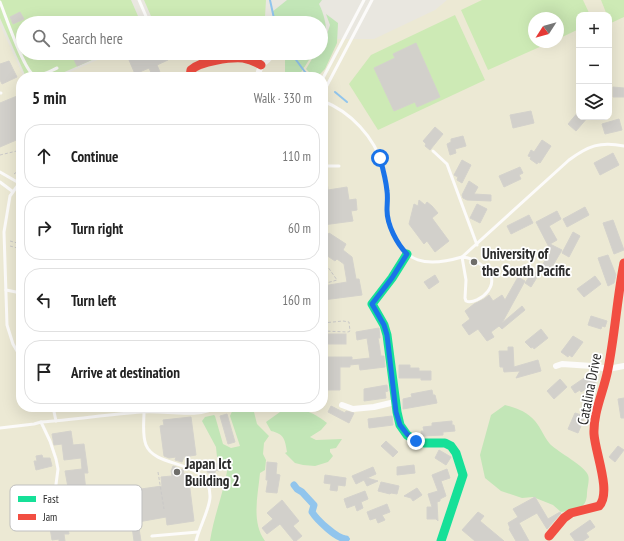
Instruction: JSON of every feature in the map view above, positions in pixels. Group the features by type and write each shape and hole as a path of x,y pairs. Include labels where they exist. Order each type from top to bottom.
{"street":[{"path":"190,72 193,67 198,65 223,60"},
{"path":"248,60 261,65"},
{"path":"259,72 261,65 267,60"},
{"path":"407,254 392,278 372,304 384,325 387,335 395,402 400,425 407,434 416,441 424,443 445,443 451,446 458,458 463,474 441,541"},
{"name":"Catalina Drive","path":"549,536 566,516 572,512 595,508 600,505 602,500 603,476 594,435 598,406 608,369 624,264"},
{"path":"556,366 562,364 592,366 608,369 624,366"},
{"path":"342,405 353,409 374,407 395,402"}],"lane":[{"path":"139,0 146,16"},
{"path":"326,72 364,0"},
{"path":"328,84 372,0"},
{"path":"0,2 16,42"},
{"path":"23,60 29,72"},
{"path":"48,72 57,68"},
{"path":"328,104 346,114 355,122 363,130 376,150 385,175 388,192 387,212 393,234 400,247 407,254 422,261 431,263 462,257 472,258 484,266 492,276 492,281 489,291 476,301 469,302 466,301 465,298 466,280 462,257"},
{"path":"462,257 569,160 581,151 599,144 624,146"},
{"path":"433,151 447,164 477,245"},
{"path":"328,166 339,166"},
{"path":"0,172 16,180"},
{"path":"0,182 12,191"},
{"path":"16,186 10,196 4,232 6,320 8,330 16,349"},
{"path":"6,290 16,292"},
{"path":"54,412 56,421"},
{"path":"144,412 144,438 147,447 151,452 164,461 186,466 197,472 207,482 210,490 210,499 196,541"},
{"path":"0,428 41,422 144,412 185,414 199,412"},
{"path":"41,422 50,440 56,459 58,469 56,485"},
{"path":"152,536 198,532"}],"path":[{"path":"0,155 16,151"},
{"path":"5,241 16,243"},
{"path":"5,241 9,245 16,247"},
{"path":"328,267 337,280 328,283"},
{"path":"328,322 349,322 350,331 328,331"},
{"path":"158,472 164,509"}],"shaded area":[{"name":"University of the South Pacific","path":"447,0 624,0 624,541 0,541 0,25 22,72 16,72 16,412 328,412 328,72 70,72 97,60 328,60 328,39 374,39 435,10"}],"green space":[{"path":"0,0 131,0 138,16 16,16 16,54 0,18"},
{"path":"144,0 266,0 265,16 151,16"},
{"path":"287,0 322,0 319,4 324,16 273,16 272,12"},
{"path":"482,0 583,0 589,12 576,12 576,30 564,36 564,12 528,12 528,48 538,48 488,70 461,10"},
{"path":"601,0 624,0 624,17 612,23 612,12 606,12"},
{"path":"326,14 338,23 337,43 325,69 322,72 309,72 306,69 311,60 328,60 328,31 330,25"},
{"path":"455,15 485,80 378,130 349,84 371,55"},
{"path":"19,60 92,60 64,72 24,72"},
{"path":"285,60 309,60 302,72 285,72"},
{"path":"505,405 518,409 529,415 537,424 550,444 586,471 589,477 589,482 585,503 582,506 575,510 561,512 553,505 533,497 522,498 501,491 485,478 480,455 491,415"},
{"path":"232,412 254,412 257,424 269,436 264,443 263,454 266,460 265,470 260,473 256,508 258,525 265,541 210,541 228,466 217,457 216,447 202,421 205,417 214,415 223,444 231,448 240,446 230,416"},
{"path":"280,412 308,412 318,416 327,423 321,430 310,437 316,440 342,439 336,448 330,449 333,456 328,462 315,466 303,465 295,463 285,453 287,452 283,438 279,434 271,431 266,422"}],"building":[{"path":"20,12 22,16 16,16 16,23 13,24 10,17"},
{"path":"416,43 440,97 417,107 415,102 394,111 374,68 395,58 393,54"},
{"path":"74,60 90,60 77,66"},
{"path":"129,60 168,60 157,65 160,72 151,72 149,68 140,72 134,72"},
{"path":"9,61 16,77 2,84 0,80 0,64"},
{"path":"613,87 624,88 624,97 613,97"},
{"path":"16,96 16,140 0,147 0,103"},
{"path":"531,111 534,123 513,128 510,115"},
{"path":"576,115 576,120 585,120 576,131 568,124"},
{"path":"619,119 622,130 605,134 602,124"},
{"path":"435,127 443,134 430,150 425,146 426,144 423,141"},
{"path":"463,136 466,146 455,149 456,153 450,155 447,144 451,142 451,139"},
{"path":"542,140 551,146 540,163 538,162 537,164 530,159 531,157 528,156 531,150 534,152"},
{"path":"613,153 619,165 600,175 594,163"},
{"path":"462,160 471,165 462,183 457,180 458,177 454,175"},
{"path":"520,167 523,173 519,175 521,179 504,187 499,176"},
{"path":"469,181 478,187 474,194 491,195 491,201 467,200 463,198 462,195"},
{"path":"347,187 349,200 356,199 357,210 351,211 353,221 328,224 328,190"},
{"path":"419,200 425,205 427,202 438,213 432,218 449,241 435,252 427,241 424,244 409,224 414,204 418,206"},
{"path":"477,204 487,209 480,223 470,218"},
{"path":"585,207 589,215 567,227 563,219"},
{"path":"557,211 561,219 549,226 557,240 550,244 562,250 549,272 541,267 551,251 536,222"},
{"path":"529,215 533,223 511,234 507,226"},
{"path":"613,220 624,250 614,254 603,223"},
{"path":"573,232 580,236 569,257 562,253"},
{"path":"329,233 346,244 343,250 352,257 356,279 359,279 362,295 328,299 328,285 347,282 344,264 337,259 335,261 328,256"},
{"path":"608,255 616,275 614,283 608,286 598,258"},
{"path":"533,271 539,274 531,287 525,283"},
{"path":"435,275 439,282 429,289 424,282"},
{"path":"595,276 601,284 584,297 577,289"},
{"path":"518,277 525,281 502,323 522,306 525,310 502,329 499,326 491,332 494,337 487,341 478,329 469,335 462,325 470,319 465,311 489,295 493,301 502,295 505,300"},
{"path":"591,316 607,321 605,327 602,326 601,329 588,325"},
{"path":"379,328 380,338 378,338 381,356 384,356 385,367 360,370 359,364 350,365 350,367 340,367 340,390 328,390 328,357 352,357 352,360 370,358 367,338 357,340 356,332"},
{"path":"541,329 548,338 534,349 533,347 531,348 525,342"},
{"path":"328,334 346,334 346,344 328,344"},
{"path":"573,336 583,342 572,357 569,355 568,357 561,352"},
{"path":"508,347 513,347 514,367 538,360 541,371 516,378 520,371 504,372 503,367 500,367 499,351 508,351"},
{"path":"399,365 410,365 410,368 419,368 419,371 431,371 431,380 421,380 421,378 399,378"},
{"path":"590,374 596,383 581,392 580,390 575,393 571,387"},
{"path":"560,379 567,387 554,399 547,391"},
{"path":"387,385 388,391 385,392 386,398 364,401 364,389"},
{"path":"432,390 437,403 403,409 403,399 412,397 411,394"},
{"path":"624,398 624,418 621,418 618,399"},
{"path":"331,406 345,413 346,411 354,413 349,423 328,412"},
{"path":"575,413 585,416 578,433 568,429"},
{"path":"227,414 235,442 228,444 220,416"},
{"path":"392,416 393,425 369,428 368,419"},
{"path":"191,417 196,455 184,457 182,462 175,460 176,457 169,458 164,456 160,426 164,425 163,420"},
{"path":"452,421 455,431 443,432 443,435 422,436 421,431 424,431 423,427 432,426 432,423"},
{"path":"71,431 73,445 84,444 88,473 84,473 85,485 68,485 65,471 82,469 81,458 64,460 62,444 54,445 52,434"},
{"path":"386,441 398,452 393,457 381,446"},
{"path":"618,446 624,450 615,462 609,457"},
{"path":"439,450 451,457 446,465 435,458"},
{"path":"42,455 43,458 50,458 52,466 36,470 34,461 37,461 36,456"},
{"path":"211,461 221,465 219,471 216,470 214,475 207,472"},
{"path":"267,462 277,463 276,474 280,475 277,493 266,492 268,480 266,480"},
{"path":"414,465 415,473 397,475 397,467"},
{"path":"173,466 179,468 178,470 183,469 184,474 188,473 194,521 167,525 166,517 142,521 142,489 162,486 161,477 172,476 171,471"},
{"path":"373,467 376,474 367,478 378,481 367,486 364,480 356,484 352,476"},
{"path":"447,469 450,478 441,481 446,496 437,502 438,521 436,519 427,519 427,507 432,507 428,494 438,491 432,475"},
{"path":"325,475 346,478 345,486 338,485 337,491 330,490 331,484 324,483"},
{"path":"381,482 399,486 397,494 378,491"},
{"path":"417,488 422,495 413,501 411,498 404,496"},
{"path":"365,491 368,499 361,502 363,508 357,511 355,505 347,508 344,499"},
{"path":"535,497 548,519 560,512 561,513 547,529 537,513 519,523 529,541 516,541 509,529 508,523 518,517 513,509"},
{"path":"282,500 299,521 293,526 302,536 296,541 294,541 280,524 267,534 262,528 273,519 267,513"},
{"path":"387,504 390,512 382,515 385,520 378,523 376,518 370,520 367,512"},
{"path":"478,512 484,516 480,521 504,541 475,541 462,530"},
{"path":"590,520 595,527 586,533 589,537 583,541 575,541 570,534"},
{"path":"50,531 68,531 69,534 64,534 65,541 59,541 59,539 52,540"},
{"path":"133,531 139,531 141,541 134,541"}],"waterway":[{"path":"270,0 273,16"},
{"path":"296,60 305,72"},
{"path":"335,92 347,102"},
{"path":"294,485 314,505 312,512 318,520 333,533 346,539"}],"traffic: fast":[{"path":"407,254 392,278 372,304 384,325 387,335 400,425 407,435 416,441 424,443 445,443 451,446 456,453 463,475 441,541"}],"traffic: jam":[{"path":"191,72 191,70 201,64 216,60"},
{"path":"250,60 261,65"},
{"path":"549,536 564,518 571,513 599,506 603,500 604,492 602,472 595,442 594,426 608,369 624,263"}],"place":[{"name":"University of the South Pacific","path":"474,262"},
{"name":"Japan Ict Building 2","path":"177,472"}],"route":[{"path":"380,158 388,192 387,212 393,234 400,247 407,254 392,278 372,304 384,325 387,335 396,412 400,425 407,434 416,441"}]}
